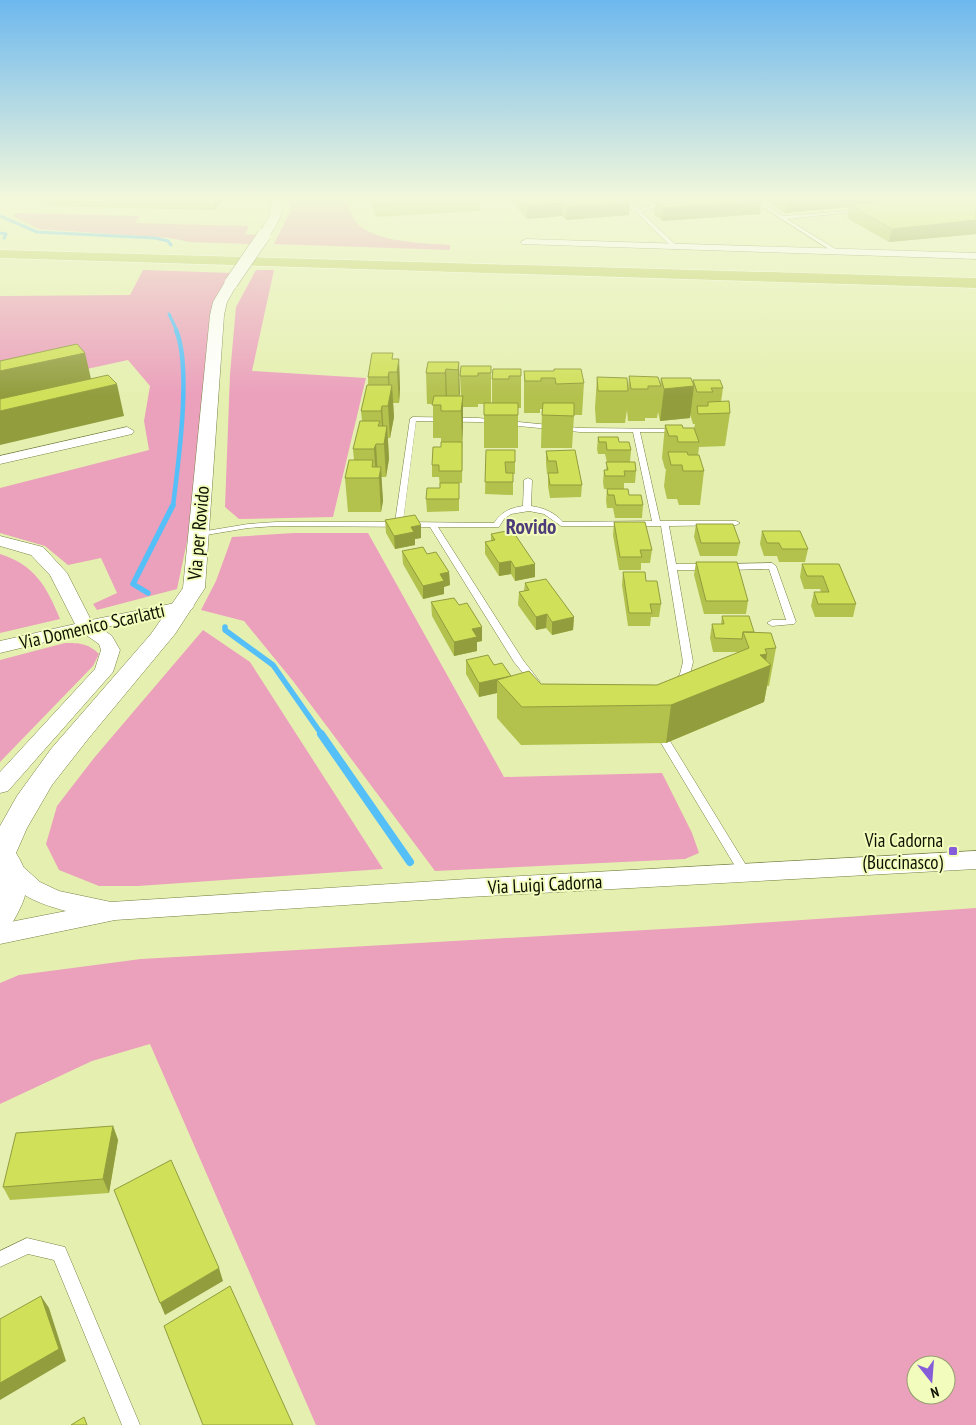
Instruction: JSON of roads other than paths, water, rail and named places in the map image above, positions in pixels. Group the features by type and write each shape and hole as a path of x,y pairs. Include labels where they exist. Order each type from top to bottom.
{"highway":[{"path":"309,264 976,284"},
{"path":"575,264 976,275"}],"street":[{"name":"Via per Rovido","path":"4,859 9,833 51,767 166,631 185,606 194,588 217,315 220,302 244,264"},
{"path":"0,460 127,431"},
{"path":"0,541 37,551 58,573 85,626 105,639 112,650 112,656 103,672 0,786"},
{"name":"Via Domenico Scarlatti","path":"0,648 85,626 185,606"},
{"name":"Via per Rovido","path":"0,811 51,767"},
{"path":"0,916 8,905 14,887 4,859"},
{"name":"Via Luigi Cadorna","path":"4,859 23,884 52,900 115,911"},
{"name":"Via Luigi Cadorna","path":"0,934 115,911 478,887 976,860"}],"lane":[{"path":"399,524 413,419 478,420 580,430 690,430"},
{"path":"636,430 673,567 688,662 679,683 667,693"},
{"path":"527,509 528,480"},
{"path":"200,534 257,525 496,525 498,519 507,513 527,509 551,514 561,524 736,523"},
{"path":"432,524 519,662 540,686"},
{"path":"673,567 772,566 790,622 772,623"},
{"path":"666,743 745,873"},
{"path":"0,1260 27,1246 59,1253 131,1425"}],"waterway":[{"path":"169,314 177,331"},
{"path":"173,506 183,391 181,347 176,330"},
{"path":"148,593 133,584 173,505"},
{"path":"225,627 225,630 273,665 322,735"},
{"path":"321,734 410,862"}],"place":[{"name":"Via Cadorna (Buccinasco)","path":"953,851"}],"district":[{"name":"Rovido","path":"531,527"}]}
